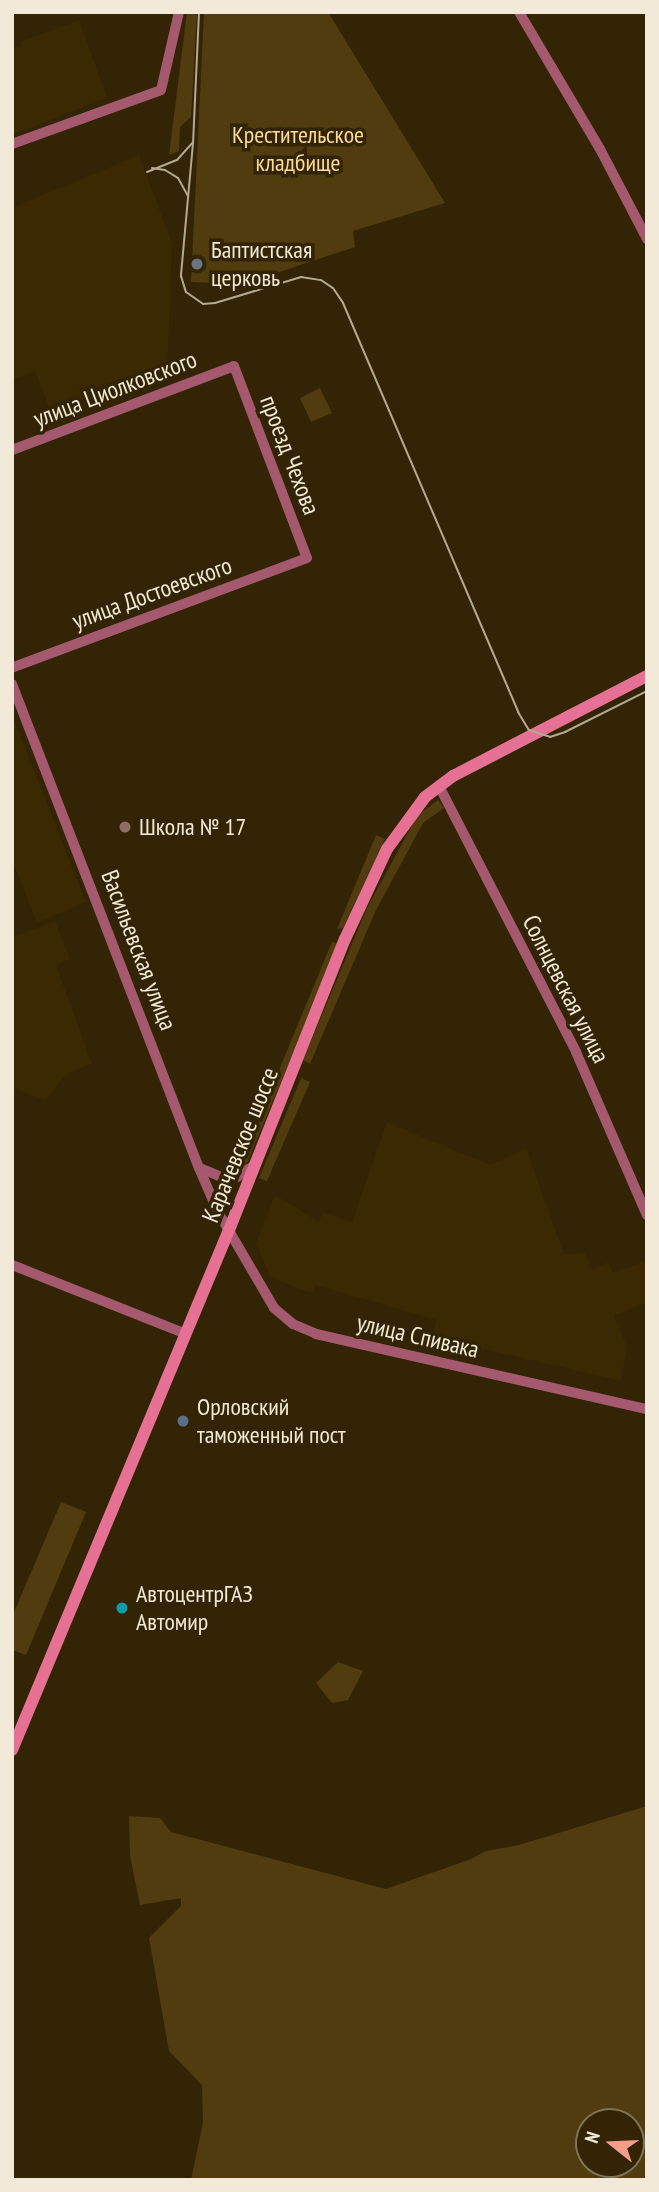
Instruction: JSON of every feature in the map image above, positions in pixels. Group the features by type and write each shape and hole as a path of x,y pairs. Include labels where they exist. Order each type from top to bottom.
{"highway":[{"name":"Карачевское шоссе","path":"12,1751 373,876 409,817 439,786 498,750 647,676"}],"street":[{"path":"12,144 154,94 165,81 179,12"},
{"path":"519,12 600,149 647,239"},
{"name":"улица Циолковского","path":"12,450 234,366"},
{"name":"проезд Чехова","path":"234,366 307,558"},
{"name":"улица Достоевского","path":"12,668 307,558"},
{"name":"Васильевская улица","path":"12,684 199,1168 229,1230"},
{"name":"Солнцевская улица","path":"439,786 576,1052 647,1215"},
{"path":"199,1168 226,1179 237,1177 255,1164"},
{"name":"улица Спивака","path":"229,1230 274,1308 284,1318 303,1329 647,1409"},
{"path":"12,1265 186,1334"}],"shaded area":[{"path":"79,20 107,97 12,135 12,49 21,46 20,42"},
{"path":"139,155 172,243 167,380 56,426 35,371 12,380 12,208"},
{"path":"12,715 86,902 37,923 12,859"},
{"path":"55,921 70,959 56,965 92,1064 67,1073 46,1100 12,1088 12,937"},
{"path":"387,1122 490,1165 526,1148 564,1254 585,1253 592,1270 608,1262 614,1273 647,1260 647,1302 614,1316 627,1347 621,1381 433,1337 436,1320 316,1285 311,1293 270,1277 256,1243 275,1195 318,1221 324,1213 352,1222"}],"green space":[{"path":"187,12 197,12 191,117 180,127 179,151 169,155"},
{"name":"Крестительское кладбище","path":"204,12 328,12 445,203 353,231 355,247 264,277 238,284 191,282"},
{"path":"320,388 332,413 311,422 300,398"},
{"path":"438,800 444,808 423,823 376,910 310,1064 303,1060 367,908 417,816"},
{"path":"376,835 385,839 343,928 337,929"},
{"path":"332,942 339,944 246,1165 236,1174"},
{"path":"301,1078 310,1082 267,1181 259,1178"},
{"path":"61,1502 86,1512 26,1655 12,1650 12,1617"},
{"path":"338,1662 363,1671 348,1700 332,1703 316,1683"},
{"path":"647,1806 647,2180 191,2180 203,2123 202,2085 169,2051 149,1938 181,1906 181,1898 140,1905 130,1856 129,1816 160,1818 171,1832 386,1889 471,1859 486,1851 519,1845"}],"tram line":[{"path":"199,12 193,143 181,276 186,292 203,304 215,303 301,277 321,280 333,288 343,303 518,712 529,730 550,737 647,691"},
{"path":"147,172 177,160 193,142"},
{"path":"152,168 165,170 178,178 188,196"}],"place":[{"name":"Баптистская церковь","path":"197,264"},
{"name":"Школа № 17","path":"125,827"},
{"name":"Орловский таможенный пост","path":"183,1421"},
{"name":"АвтоцентрГАЗ Автомир","path":"122,1608"}]}
